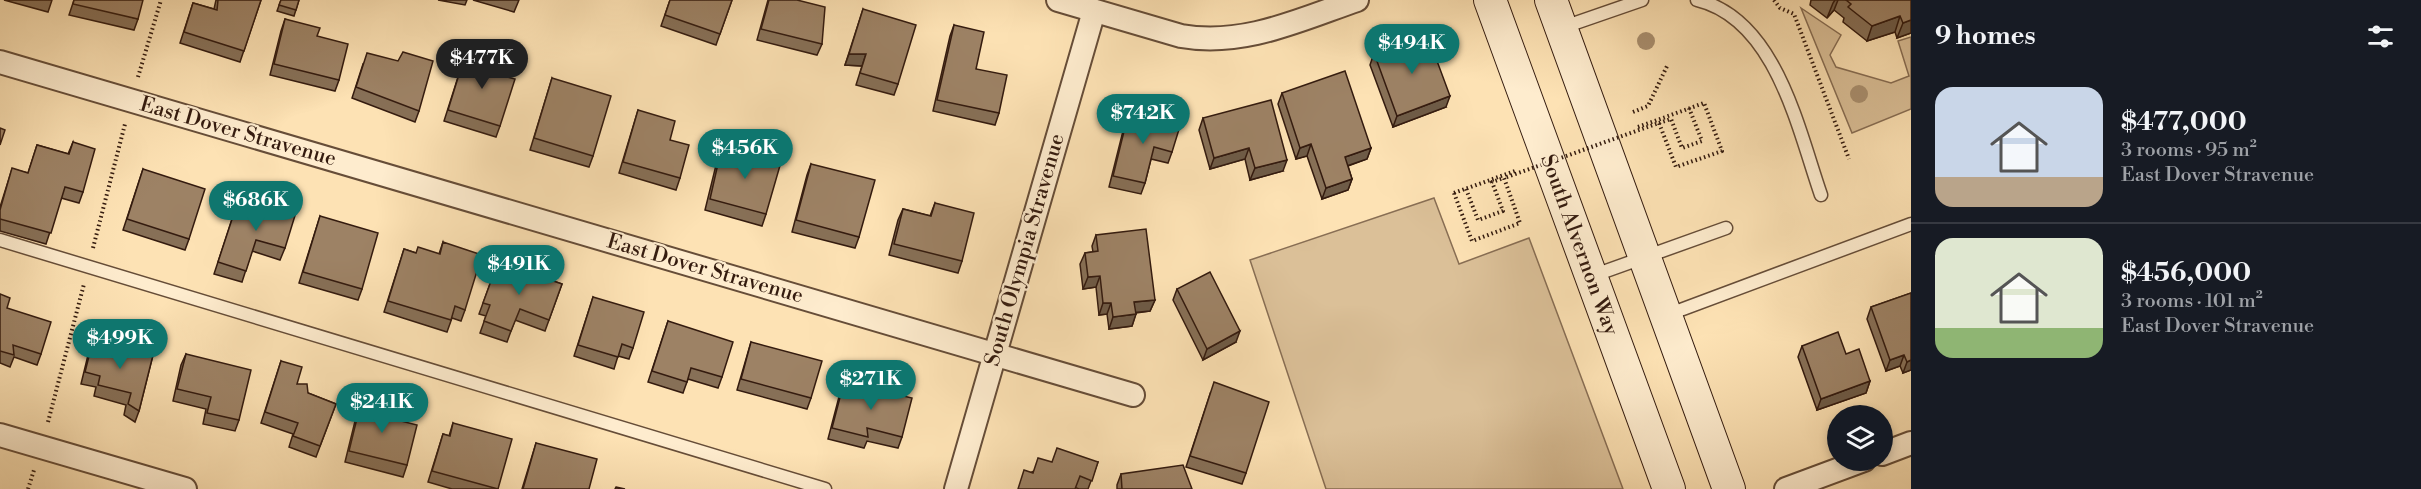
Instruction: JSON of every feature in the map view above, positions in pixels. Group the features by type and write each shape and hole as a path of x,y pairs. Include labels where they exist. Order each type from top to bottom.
{"main road":[{"name":"South Alvernon Way","path":"1490,0 1669,489"},
{"path":"1556,14 1729,489"}],"street":[{"path":"1058,0 1181,36 1201,39 1249,36 1357,0"},
{"name":"South Olympia Stravenue","path":"956,489 1094,11"},
{"name":"East Dover Stravenue","path":"0,62 1133,395"},
{"path":"0,435 185,489"},
{"path":"1893,450 1911,443"},
{"path":"1786,489 1834,471"}],"lane":[{"path":"1556,14 1642,0"},
{"path":"1697,0 1708,3 1737,21 1768,56 1782,83 1821,195"},
{"path":"1666,315 1911,224"},
{"path":"1590,276 1726,228"},
{"path":"0,240 825,489"}],"path":[{"path":"28,489 42,447 131,100 161,0"},
{"path":"1774,0 1780,8 1794,14 1849,159"},
{"path":"1633,112 1648,106 1668,64"},
{"path":"1638,127 1704,103 1722,151 1676,168 1659,123"},
{"path":"1466,189 1478,220 1503,211 1492,183 1659,123 1671,119 1682,148 1702,141 1689,108"},
{"path":"1504,178 1520,223 1472,241 1454,193 1515,171"}],"shaded area":[{"path":"1801,8 1841,35 1830,55 1836,67 1891,83 1909,76 1898,41 1911,37 1911,109 1852,133"},
{"path":"1434,198 1459,264 1529,238 1623,489 1326,489 1250,260"}],"building":[{"path":"74,0 143,0 138,19 73,4"},
{"path":"218,0 261,0 244,51 184,32 193,3 217,10"},
{"path":"281,0 299,0 296,10 279,5"},
{"path":"670,0 732,0 720,34 665,15"},
{"path":"769,0 797,0 825,7 822,44 761,29"},
{"path":"1846,0 1911,0 1911,20 1903,23 1900,16 1872,26 1848,7 1851,4"},
{"path":"863,9 916,25 898,84 860,73 866,54 849,54"},
{"path":"285,19 320,28 317,36 348,44 339,80 274,64"},
{"path":"954,25 984,32 976,69 1007,75 999,113 937,100"},
{"path":"1427,34 1450,96 1397,116 1374,53"},
{"path":"403,52 433,61 419,111 356,87 367,53 398,61"},
{"path":"466,52 502,63 499,75 515,79 500,126 448,110"},
{"path":"1345,71 1371,148 1345,157 1352,179 1326,188 1311,144 1300,148 1282,93"},
{"path":"552,78 611,96 593,156 534,138"},
{"path":"1271,100 1287,160 1255,168 1249,148 1214,158 1203,118"},
{"path":"638,110 675,121 670,140 689,145 680,178 623,162"},
{"path":"1129,111 1180,126 1172,152 1154,147 1145,183 1113,176"},
{"path":"0,128 5,130 0,145"},
{"path":"73,142 95,149 83,192 65,187 51,233 0,219 0,210 12,168 28,173 37,145 69,154"},
{"path":"722,146 781,162 766,214 710,199"},
{"path":"811,164 875,180 859,237 796,220"},
{"path":"143,169 205,189 189,239 127,219"},
{"path":"271,201 297,209 285,248 256,240 246,271 218,262 237,204 267,213"},
{"path":"935,203 974,213 962,261 894,244 903,209 931,216"},
{"path":"320,216 378,233 362,289 303,272"},
{"path":"1146,229 1155,300 1134,302 1136,314 1113,317 1111,303 1103,303 1100,276 1088,277 1085,253 1098,251 1096,235"},
{"path":"443,242 482,255 465,310 455,306 451,320 388,301 404,249 416,253 418,247 440,254"},
{"path":"498,262 562,284 549,320 520,309 511,331 484,321 490,305 483,303"},
{"path":"1210,272 1240,331 1207,349 1177,289"},
{"path":"1911,293 1911,360 1907,362 1904,355 1890,360 1871,307"},
{"path":"0,294 10,298 7,308 51,322 41,354 13,345 14,355 0,351"},
{"path":"593,297 644,312 633,348 622,344 618,357 578,345"},
{"path":"668,321 733,342 722,377 691,368 687,382 652,371"},
{"path":"1838,332 1846,354 1859,349 1870,381 1821,399 1802,346"},
{"path":"93,340 153,355 139,411 128,404 131,393 98,385 100,376 85,372"},
{"path":"751,342 822,361 811,398 741,379"},
{"path":"186,354 251,370 239,420 207,413 211,397 177,389"},
{"path":"281,361 302,367 297,384 307,384 308,393 336,404 320,446 293,436 298,423 265,412"},
{"path":"844,382 912,398 902,437 867,428 868,437 832,428"},
{"path":"1214,382 1269,402 1246,473 1190,456"},
{"path":"373,401 396,407 393,419 417,425 407,465 349,451 361,402 372,405"},
{"path":"453,423 512,439 498,489 432,471 443,434 450,436"},
{"path":"536,443 597,459 589,489 523,489"},
{"path":"1057,448 1098,462 1092,481 1080,476 1075,489 1018,489 1024,470 1033,473 1038,458 1052,462"},
{"path":"1183,465 1192,489 1122,489 1121,474"}]}
